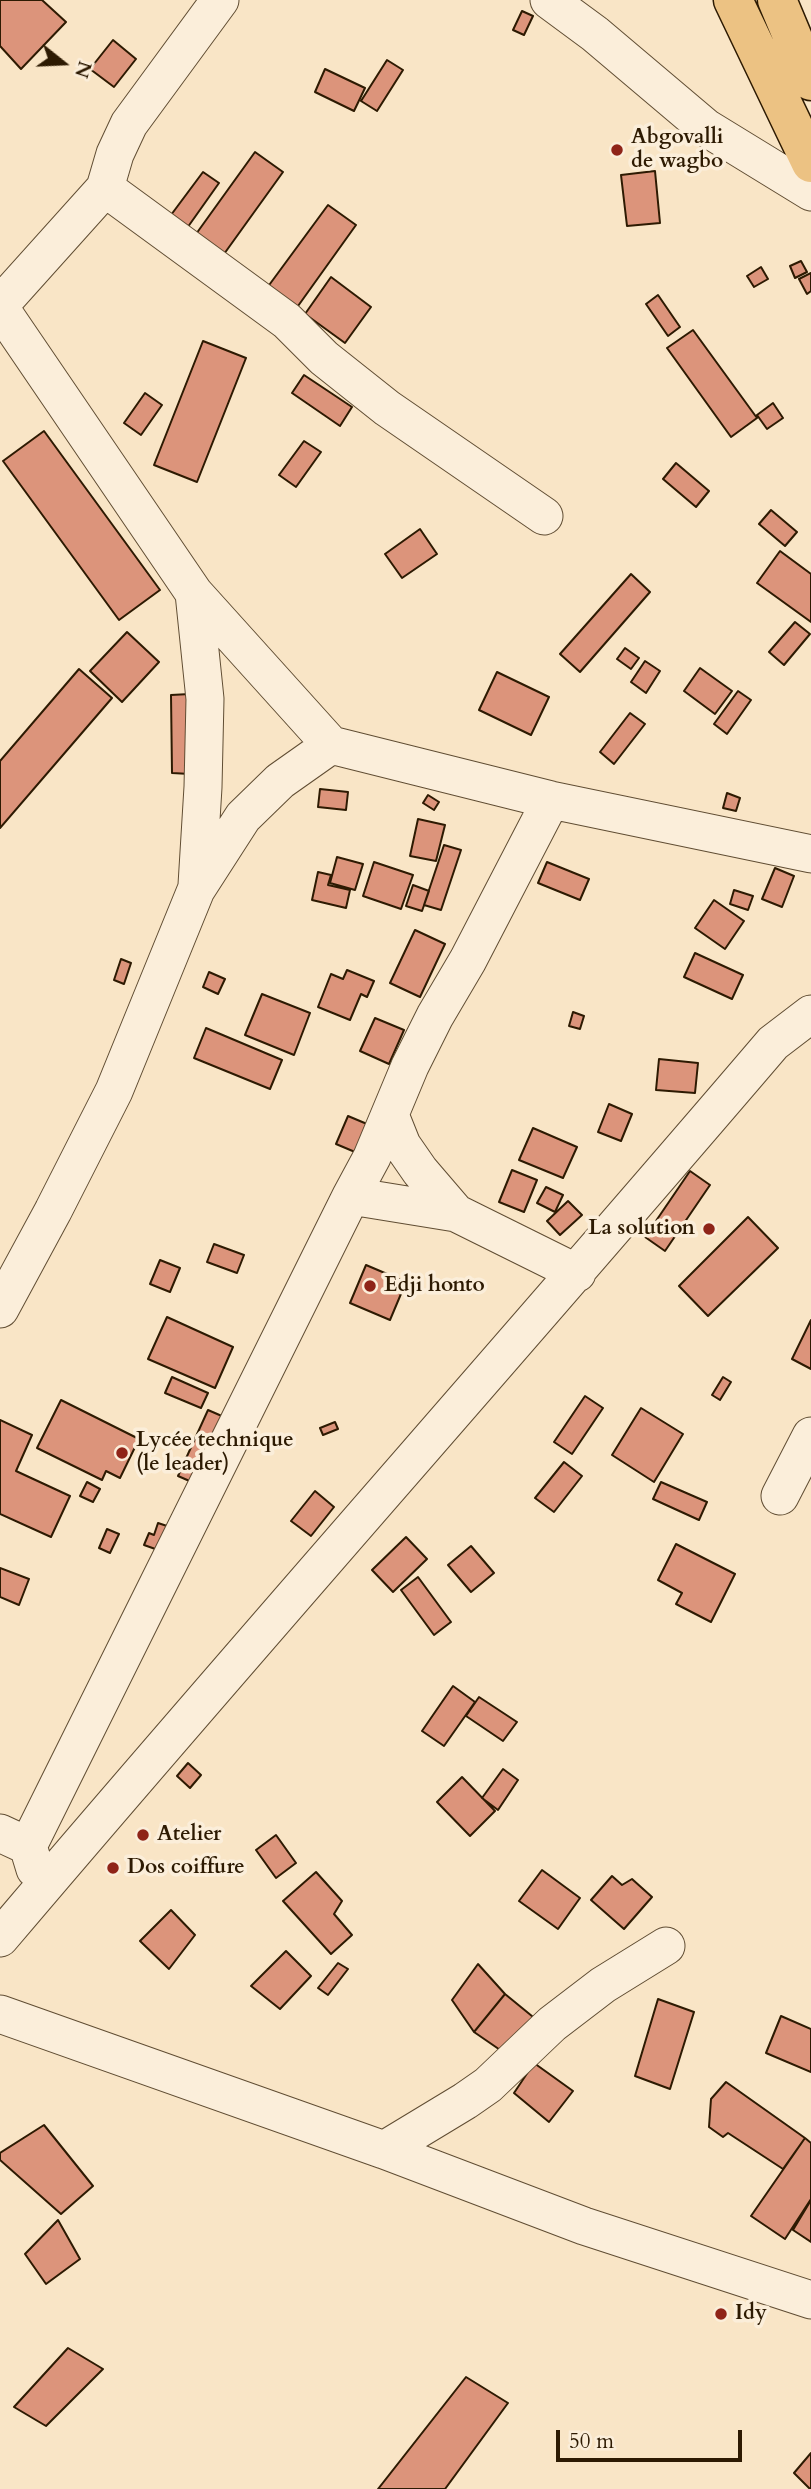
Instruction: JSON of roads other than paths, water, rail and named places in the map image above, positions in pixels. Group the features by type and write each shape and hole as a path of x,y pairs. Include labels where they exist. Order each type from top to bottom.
{"main road":[{"path":"733,0 811,163"},
{"path":"777,0 811,81"}],"street":[{"path":"220,0 129,124 115,154 105,188 0,306 194,593 331,745 551,800 811,854"},
{"path":"549,0 595,34 705,127 811,192"},
{"path":"105,188 286,321 324,358 387,408 544,516"},
{"path":"194,593 205,699 203,787 196,890"},
{"path":"0,1310 114,1091 196,890 243,817 280,781 331,745"},
{"path":"41,1890 14,1839 372,1157 410,1066 435,1016 468,960 551,800"},
{"path":"0,1938 381,1494 577,1273 773,1044 811,1014"},
{"path":"390,1115 402,1145 456,1213"},
{"path":"351,1196 456,1213 577,1273"},
{"path":"780,1496 811,1436"},
{"path":"384,2150 477,2093 552,2024 603,1985 666,1946"},
{"path":"0,2014 384,2150 584,2226 811,2300"}],"place":[{"name":"Abgovalli de wagbo","path":"617,150"},
{"name":"La solution","path":"709,1229"},
{"name":"Edji honto","path":"370,1286"},
{"name":"Lycée technique (le leader)","path":"122,1453"},
{"name":"Atelier","path":"143,1835"},
{"name":"Dos coiffure","path":"113,1868"},
{"name":"Idy","path":"721,2314"}]}
